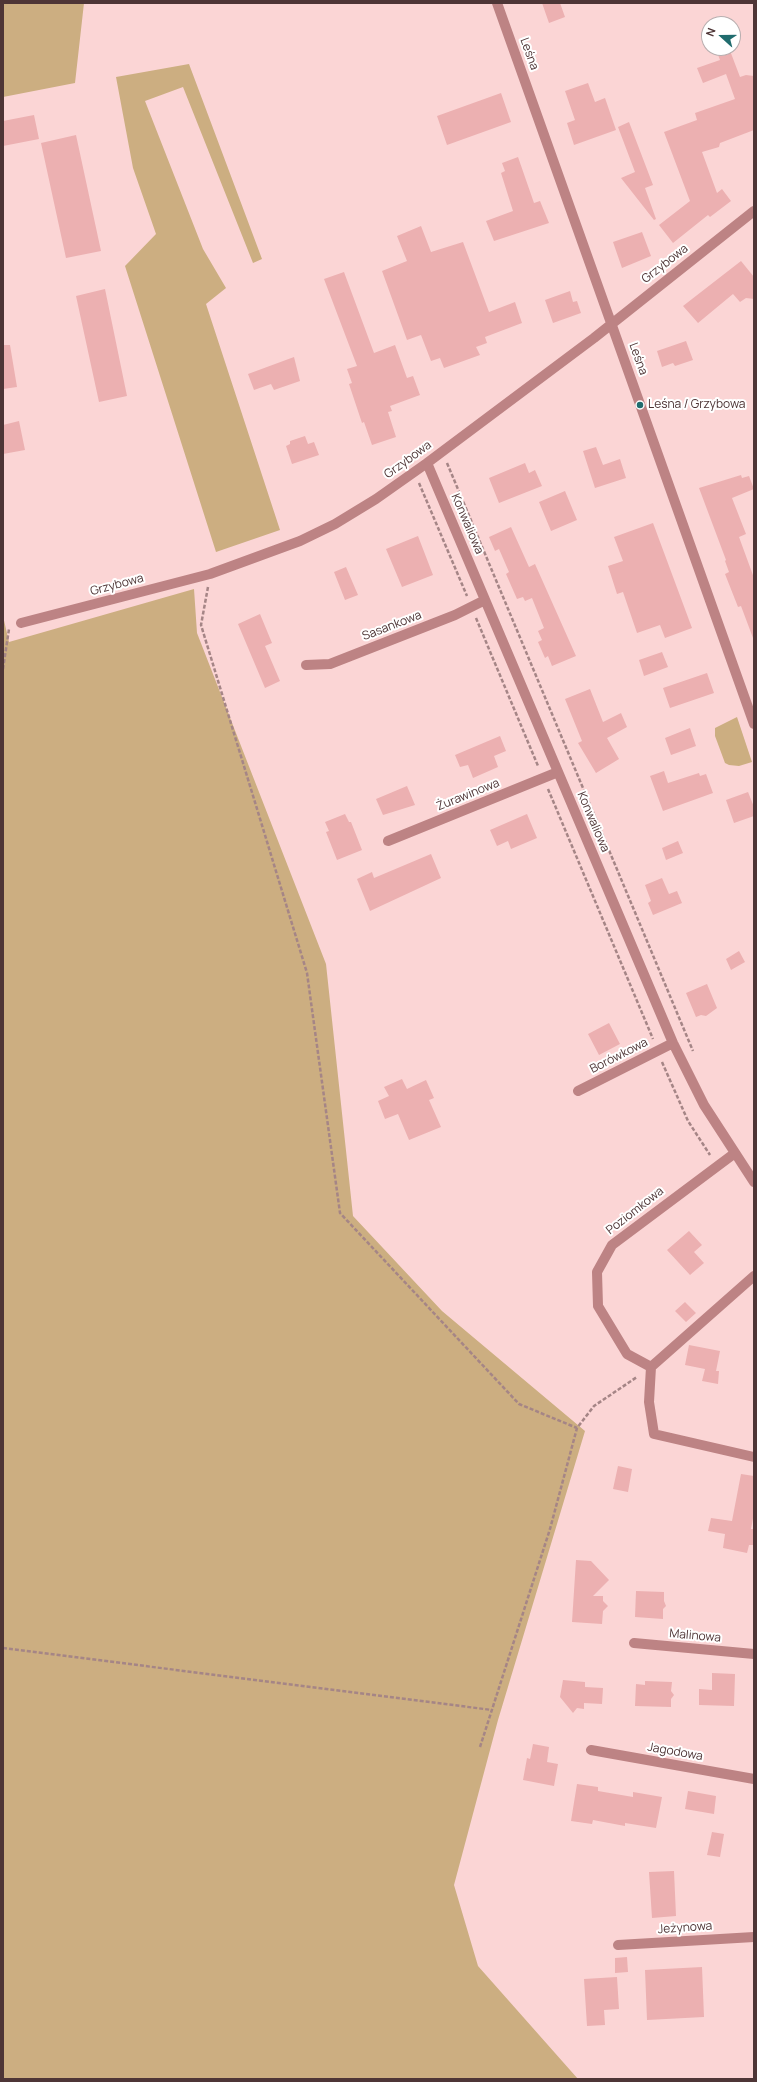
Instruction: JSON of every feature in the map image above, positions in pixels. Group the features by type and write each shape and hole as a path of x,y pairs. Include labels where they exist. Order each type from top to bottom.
{"street":[{"name":"Leśna","path":"497,3 754,724"},
{"name":"Grzybowa","path":"21,623 210,574 300,541 335,524 376,499 427,463 611,323 754,211"},
{"name":"Konwaliowa","path":"427,463 673,1043 704,1105 754,1182"},
{"name":"Sasankowa","path":"306,665 330,664 455,615 485,600"},
{"name":"Żurawinowa","path":"388,841 558,772"},
{"name":"Borówkowa","path":"578,1091 673,1043"},
{"name":"Poziomkowa","path":"651,1367 627,1354 598,1306 598,1272 612,1245 735,1153"},
{"path":"754,1276 651,1367 649,1402 654,1434 754,1457"},
{"name":"Malinowa","path":"634,1643 754,1654"},
{"name":"Jagodowa","path":"591,1750 754,1779"},
{"name":"Jeżynowa","path":"618,1945 754,1937"}],"path":[{"path":"447,460 448,468 694,1052"},
{"path":"418,483 688,1121 716,1166"},
{"path":"210,574 201,625 307,973 340,1213 519,1404 577,1428"},
{"path":"3,670 9,624"},
{"path":"480,1747 550,1529 577,1428 594,1406 651,1367"},
{"path":"3,1648 492,1710"}],"shaded area":[{"path":"3,3 84,3 75,83 3,97"},
{"path":"189,64 262,259 253,263 183,87 145,101 203,249 226,288 206,304 280,530 216,552 125,266 156,234 133,168 116,77"},
{"path":"194,589 197,633 326,964 353,1216 442,1311 585,1431 498,1720 454,1885 478,1966 578,2079 3,2079 3,616 9,642"},
{"path":"737,717 752,762 739,766 725,763 715,736 715,728"}],"building":[{"path":"542,3 560,3 565,17 549,23"},
{"path":"718,56 732,56 740,77 746,75 754,76 754,130 720,143 719,147 702,152 717,193 722,189 731,201 710,217 708,215 673,243 659,225 690,201 664,132 697,120 695,113 735,99 726,74 703,83 697,68 720,60"},
{"path":"588,83 595,102 605,98 616,130 574,145 567,123 575,120 565,91"},
{"path":"501,93 511,122 447,145 437,116"},
{"path":"34,115 39,139 3,146 3,121"},
{"path":"629,122 653,185 645,188 656,219 654,220 621,178 635,172 618,127"},
{"path":"76,135 101,251 66,258 41,143"},
{"path":"518,157 534,203 540,201 549,223 494,241 486,221 513,211 501,173 505,171 502,163"},
{"path":"421,226 431,252 463,242 489,312 515,302 522,323 485,337 487,343 476,347 480,355 444,368 440,358 431,361 421,335 407,340 382,271 407,261 397,236"},
{"path":"642,232 651,256 622,268 613,242"},
{"path":"741,261 754,277 754,299 746,298 740,302 733,294 698,323 683,306"},
{"path":"344,272 374,353 395,345 407,378 413,376 420,395 390,406 392,411 388,412 396,437 372,445 364,422 362,423 349,384 352,383 347,369 357,366 324,279"},
{"path":"105,289 127,396 99,402 76,296"},
{"path":"570,291 573,302 577,301 581,313 553,323 545,300"},
{"path":"686,341 693,360 675,366 673,363 662,367 657,351"},
{"path":"3,345 10,345 17,387 3,389"},
{"path":"294,357 300,381 274,390 271,384 254,390 248,374"},
{"path":"19,421 25,450 3,454 3,425"},
{"path":"305,436 308,444 314,442 319,455 292,464 286,446 290,444 290,441"},
{"path":"596,447 603,465 620,459 626,478 595,488 583,451"},
{"path":"525,463 529,473 535,470 542,486 499,503 489,478"},
{"path":"741,475 742,478 749,476 754,489 732,498 746,534 739,537 754,578 753,638 741,606 738,607 725,574 729,572 725,561 726,560 699,488"},
{"path":"565,491 577,520 551,531 539,502"},
{"path":"653,523 692,628 665,638 660,625 637,633 623,592 617,594 608,566 623,561 614,537"},
{"path":"511,527 529,567 535,564 576,656 552,666 548,656 545,658 538,642 542,640 538,631 544,628 532,598 525,601 523,597 517,599 506,574 509,572 499,549 495,551 489,537"},
{"path":"418,536 433,575 402,587 386,549"},
{"path":"346,567 358,595 345,600 334,572"},
{"path":"260,614 272,643 265,646 280,681 265,688 238,624"},
{"path":"662,652 668,667 644,676 639,660"},
{"path":"707,673 714,693 670,708 663,688"},
{"path":"590,689 603,722 621,713 627,727 607,738 619,759 596,773 578,743 582,741 565,699"},
{"path":"690,728 696,746 671,755 665,738"},
{"path":"500,736 506,751 494,756 498,767 473,778 468,765 460,767 455,755"},
{"path":"664,771 668,783 699,773 700,776 706,774 713,793 663,811 650,776"},
{"path":"407,786 415,805 383,815 376,799"},
{"path":"748,792 754,807 754,816 734,823 726,800"},
{"path":"345,814 349,822 351,822 362,850 337,860 326,832 329,831 325,822"},
{"path":"527,814 537,838 511,849 508,841 497,846 490,830"},
{"path":"678,841 683,853 666,860 662,848"},
{"path":"431,854 441,878 370,911 357,879 372,872 374,878"},
{"path":"662,878 669,894 677,891 682,903 653,915 648,903 651,901 645,885"},
{"path":"739,951 745,962 731,970 726,959"},
{"path":"707,984 717,1008 706,1016 701,1015 696,1017 686,993"},
{"path":"609,1023 620,1044 599,1055 588,1034"},
{"path":"402,1079 407,1089 426,1080 434,1098 429,1100 441,1127 409,1140 398,1114 385,1119 378,1101 389,1096 384,1087"},
{"path":"689,1231 702,1245 694,1252 704,1263 690,1275 667,1250"},
{"path":"685,1302 696,1313 686,1322 675,1311"},
{"path":"689,1345 720,1351 716,1371 719,1371 718,1384 702,1381 705,1369 685,1365"},
{"path":"618,1466 632,1469 628,1492 613,1489"},
{"path":"741,1474 754,1476 754,1513 751,1529 754,1529 754,1545 749,1545 747,1553 723,1548 725,1534 708,1531 711,1518 732,1521"},
{"path":"576,1560 591,1561 609,1580 593,1596 603,1596 603,1601 608,1606 603,1611 602,1624 572,1622"},
{"path":"636,1591 664,1592 664,1601 666,1606 663,1609 663,1619 635,1617"},
{"path":"712,1673 735,1674 734,1706 699,1705 699,1689 712,1690"},
{"path":"563,1680 585,1682 585,1687 603,1688 602,1704 584,1703 584,1709 577,1708 573,1713 560,1697"},
{"path":"645,1681 672,1682 671,1691 674,1695 671,1699 671,1707 635,1706 636,1684 645,1685"},
{"path":"533,1744 549,1747 547,1762 558,1764 554,1786 523,1780 527,1758 530,1759"},
{"path":"577,1784 598,1787 598,1791 633,1797 633,1792 662,1797 656,1828 625,1823 625,1826 593,1820 592,1824 571,1821"},
{"path":"688,1791 716,1796 714,1814 685,1809"},
{"path":"712,1832 724,1834 720,1857 707,1855"},
{"path":"674,1871 676,1916 652,1918 649,1872"},
{"path":"627,1957 628,1972 615,1973 615,1958"},
{"path":"702,1967 704,2017 647,2020 645,1970"},
{"path":"617,1977 619,2009 604,2010 605,2025 587,2026 584,1979"}],"place":[{"name":"Leśna / Grzybowa","path":"640,405"}]}
